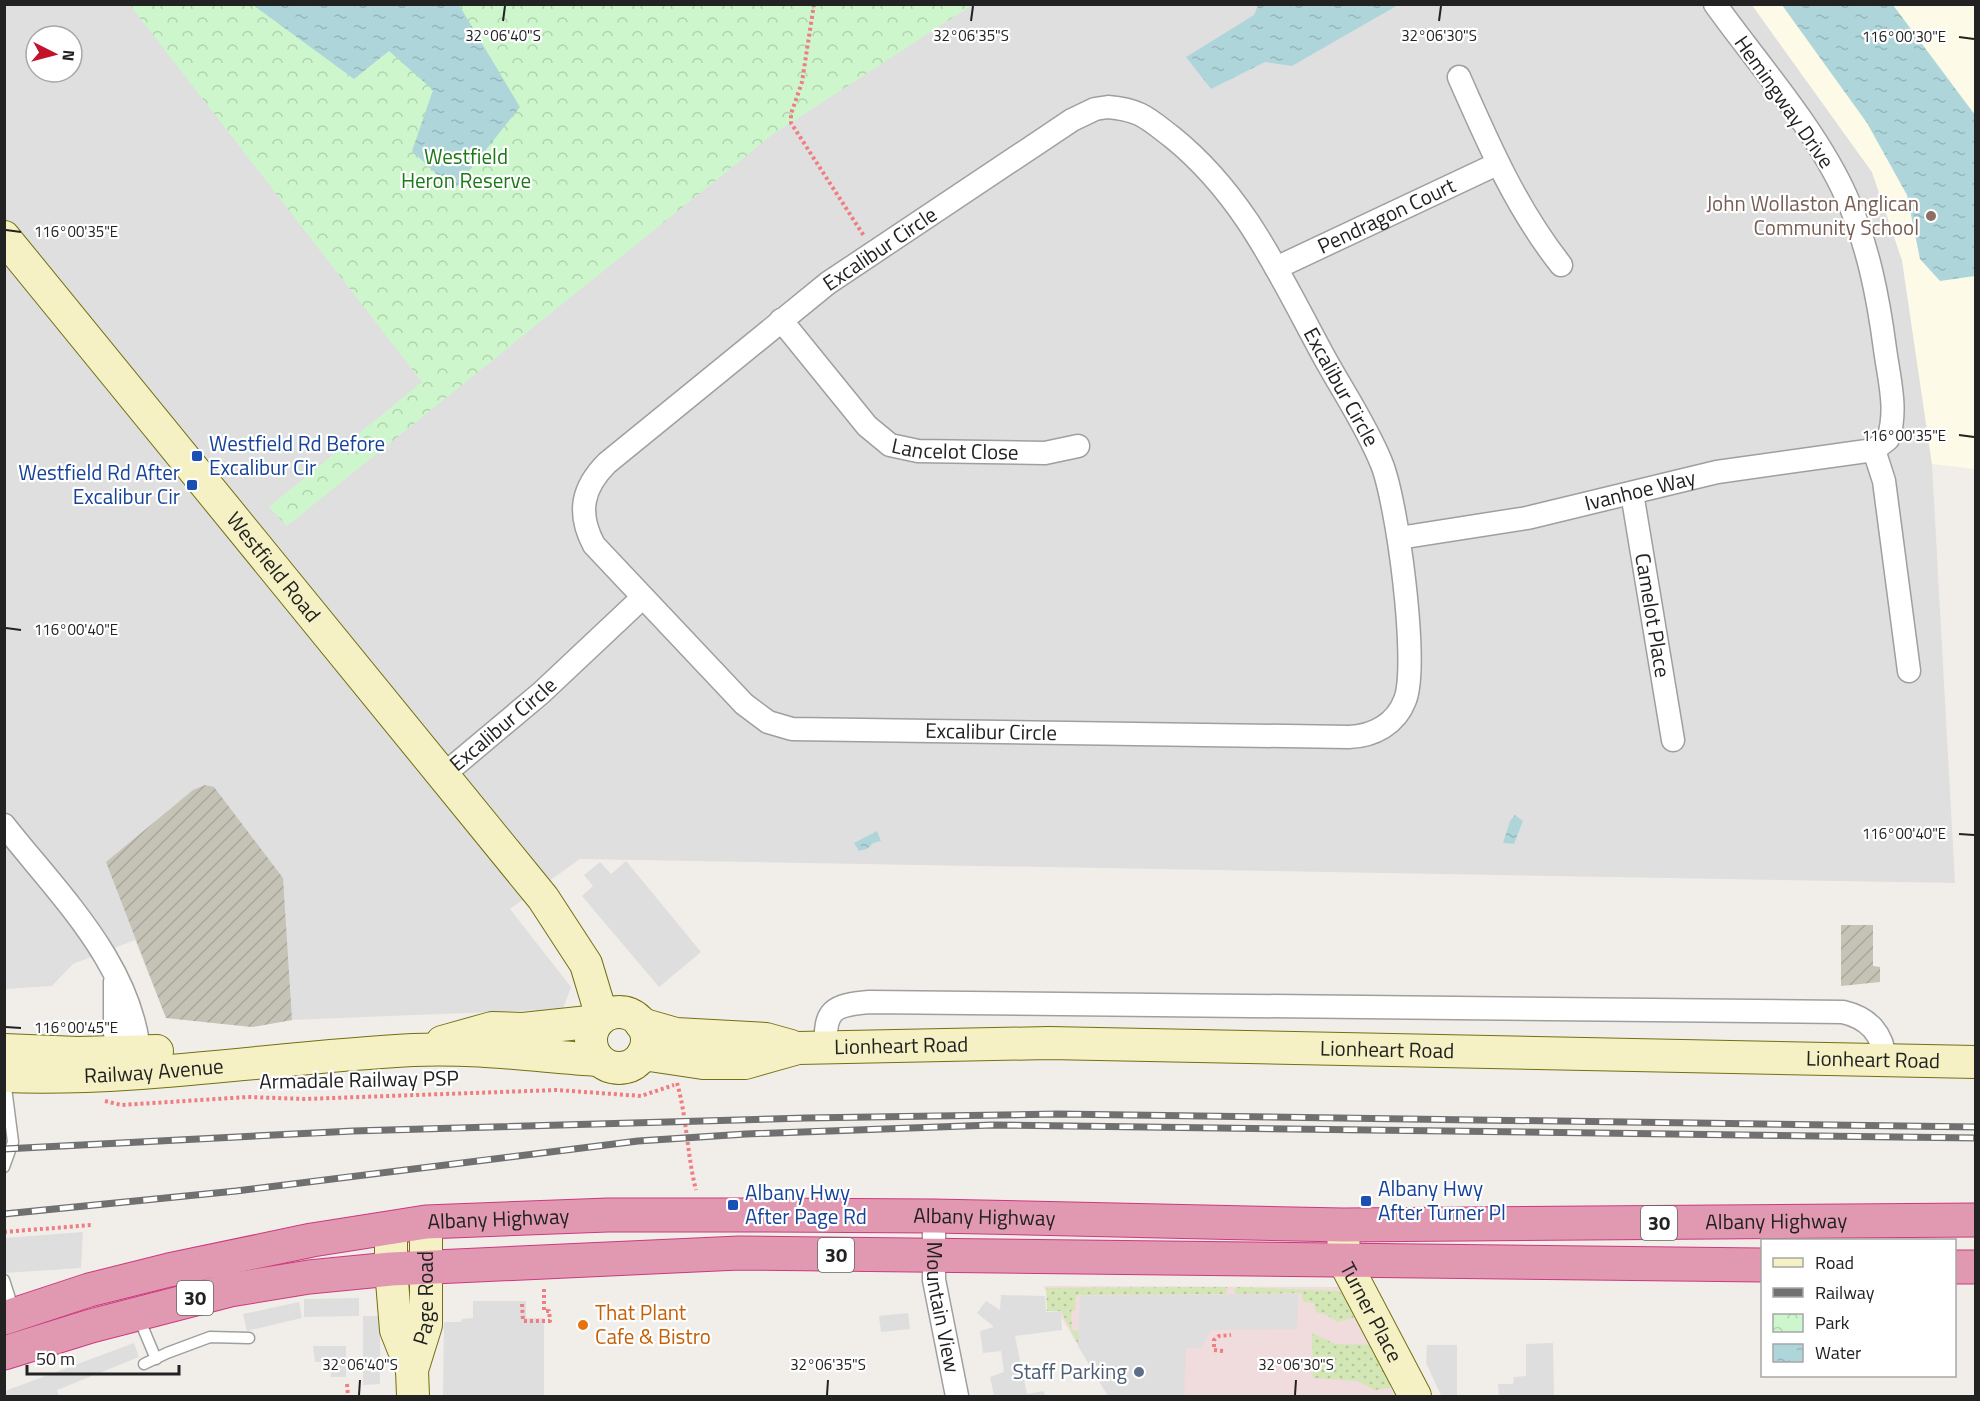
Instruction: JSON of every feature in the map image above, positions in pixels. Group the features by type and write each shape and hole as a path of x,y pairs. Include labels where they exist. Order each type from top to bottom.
{"highway":[{"name":"Albany Highway","path":"10,1317 88,1290 170,1270 312,1240 426,1222 608,1215 934,1216 1343,1225 1976,1220"},
{"name":"Albany Highway","path":"4,1353 140,1312 241,1288 309,1277 391,1269 739,1253 1761,1265"},
{"path":"1956,1266 1976,1267"}],"main road":[{"name":"Westfield Road","path":"4,237 543,898 623,1026"},
{"name":"Lionheart Road","path":"623,1026 676,1034 766,1039 812,1047 1049,1043 1976,1062"},
{"name":"Railway Avenue","path":"5,1076 78,1078 129,1063 241,1052 302,1058 416,1050 505,1052 599,1060 606,1065 622,1068 637,1060 623,1026 479,1030 416,1050"},
{"path":"599,1060 591,1041 623,1026"},
{"name":"Railway Avenue","path":"4,1050 129,1063"},
{"path":"4,1067 5,1076"},
{"name":"Page Road","path":"412,1383 426,1325 426,1222"},
{"name":"Turner Place","path":"1343,1225 1344,1261 1415,1396"},
{"name":"Page Road","path":"391,1228 391,1269 396,1330 412,1383"}],"street":[{"name":"Hemingway Drive","path":"1715,4 1812,135 1845,194 1858,225 1879,300 1894,412 1888,439 1878,448"},
{"path":"1460,77 1497,164 1539,237 1561,265"},
{"name":"Excalibur Circle","path":"1108,107 1140,112 1193,154 1242,209 1381,462 1399,538 1408,624 1407,693 1401,708 1387,725 1376,732 1358,737 785,729 768,723 751,710 600,553 587,532 582,508 588,489 607,463 782,320 874,252 1072,120 1095,109 1108,107"},
{"name":"Pendragon Court","path":"1276,268 1497,164"},
{"name":"Lancelot Close","path":"782,320 867,426 890,445 918,451 1045,453 1078,446"},
{"name":"Ivanhoe Way","path":"1399,538 1527,518 1717,472 1878,448"},
{"path":"1878,448 1910,671"},
{"name":"Camelot Place","path":"1632,493 1672,740"},
{"name":"Excalibur Circle","path":"442,776 542,693 642,598"},
{"path":"4,825 97,941 115,978 129,1063"},
{"path":"812,1047 832,1012 843,1004 869,1002 1796,1011 1843,1012 1860,1016 1884,1042 1885,1060"},
{"name":"Mountain View","path":"934,1216 932,1256 934,1280 957,1396"}],"lane":[{"path":"4,1167 13,1142 5,1076"},
{"path":"4,1280 10,1317"},
{"path":"140,1312 143,1328 156,1359"},
{"path":"144,1364 210,1337 249,1338"}],"path":[{"path":"814,4 802,82 790,114 791,123 866,240"},
{"path":"676,1078 685,1112 688,1157 699,1200"},
{"name":"Armadale Railway PSP","path":"99,1099 120,1105 248,1097 304,1100 557,1090 641,1096 677,1084"},
{"path":"4,1232 91,1225"},
{"path":"522,1304 523,1321 550,1321 549,1311 544,1311 544,1284"},
{"path":"1223,1351 1214,1350 1214,1341 1220,1336 1231,1335"},
{"path":"347,1384 348,1396"}],"shaded area":[{"path":"5,5 1752,5 1872,172 1902,260 1932,464 1955,883 580,859 510,909 571,987 563,1009 292,1020 252,1027 166,1018 135,940 73,964 52,986 5,989"},
{"name":"John Wollaston Anglican Community School","path":"1752,5 1975,5 1975,469 1932,464 1902,260 1872,172"},
{"path":"205,785 214,787 283,878 292,1020 252,1027 166,1018 106,862 193,790"},
{"path":"626,861 701,952 659,987 582,896 593,886 584,875 600,862 611,874"},
{"path":"1841,925 1873,925 1873,966 1880,967 1880,982 1841,986"},
{"path":"83,1232 81,1268 5,1273 5,1238"},
{"path":"1043,1286 1340,1287 1395,1396 1108,1396"},
{"path":"1298,1294 1297,1329 1210,1330 1202,1347 1186,1348 1184,1396 1108,1396 1078,1346 1080,1296"},
{"path":"1001,1295 1045,1296 1046,1312 1061,1311 1062,1330 1015,1336 1027,1394 1044,1391 1045,1396 994,1396 990,1377 1004,1372 1001,1351 983,1353 980,1331 994,1327 977,1313 986,1301 1000,1310"},
{"path":"359,1298 359,1316 304,1317 304,1299"},
{"path":"473,1301 526,1301 526,1318 544,1318 544,1396 443,1396 444,1322 461,1322 462,1319 473,1318"},
{"path":"299,1302 302,1318 247,1331 243,1314"},
{"path":"908,1313 910,1329 881,1332 879,1316"},
{"path":"363,1316 380,1316 380,1384 363,1385"},
{"path":"134,1343 139,1357 57,1390 59,1396 5,1396 5,1391"},
{"path":"1553,1343 1554,1396 1499,1396 1498,1384 1513,1384 1514,1377 1526,1376 1526,1344"},
{"path":"1427,1345 1457,1345 1457,1396 1441,1395 1426,1363"},
{"path":"313,1346 346,1346 346,1377 331,1377 330,1362 315,1362"}],"green space":[{"name":"Westfield Heron Reserve","path":"130,5 972,5 772,135 287,526 269,507 422,382"},
{"path":"1227,1287 1226,1294 1076,1295 1075,1310 1071,1311 1072,1330 1082,1332 1082,1344 1078,1344 1061,1311 1047,1311 1046,1288"},
{"path":"1235,1287 1339,1291 1355,1312 1353,1318 1337,1322 1327,1315 1316,1312 1314,1303 1303,1302 1302,1293 1235,1294"},
{"path":"1312,1333 1335,1344 1372,1345 1392,1382 1389,1388 1374,1390 1358,1381 1313,1378"}],"water":[{"path":"1258,4 1398,5 1292,66 1265,62 1211,89 1186,57 1254,15"},
{"path":"253,5 459,5 520,107 454,190 412,151 433,90 389,51 354,79"},
{"path":"1782,5 1893,5 1976,116 1975,276 1940,281 1920,259 1907,195 1867,123"},
{"path":"1515,815 1523,821 1514,844 1503,843 1510,821"},
{"path":"877,831 881,841 859,851 854,843"}],"railway":[{"path":"4,1149 353,1131 806,1118 1058,1114 1976,1127"},
{"path":"4,1214 236,1191 638,1141 746,1134 992,1125 1976,1138"}],"place":[{"name":"John Wollaston Anglican Community School","path":"1931,216"},
{"name":"Westfield Rd Before Excalibur Cir","path":"197,456"},
{"name":"Westfield Rd After Excalibur Cir","path":"192,485"},
{"name":"Albany Hwy After Turner Pl","path":"1366,1201"},
{"name":"Albany Hwy After Page Rd","path":"733,1205"},
{"name":"That Plant Cafe & Bistro","path":"583,1325"},
{"name":"Staff Parking","path":"1139,1372"}]}
